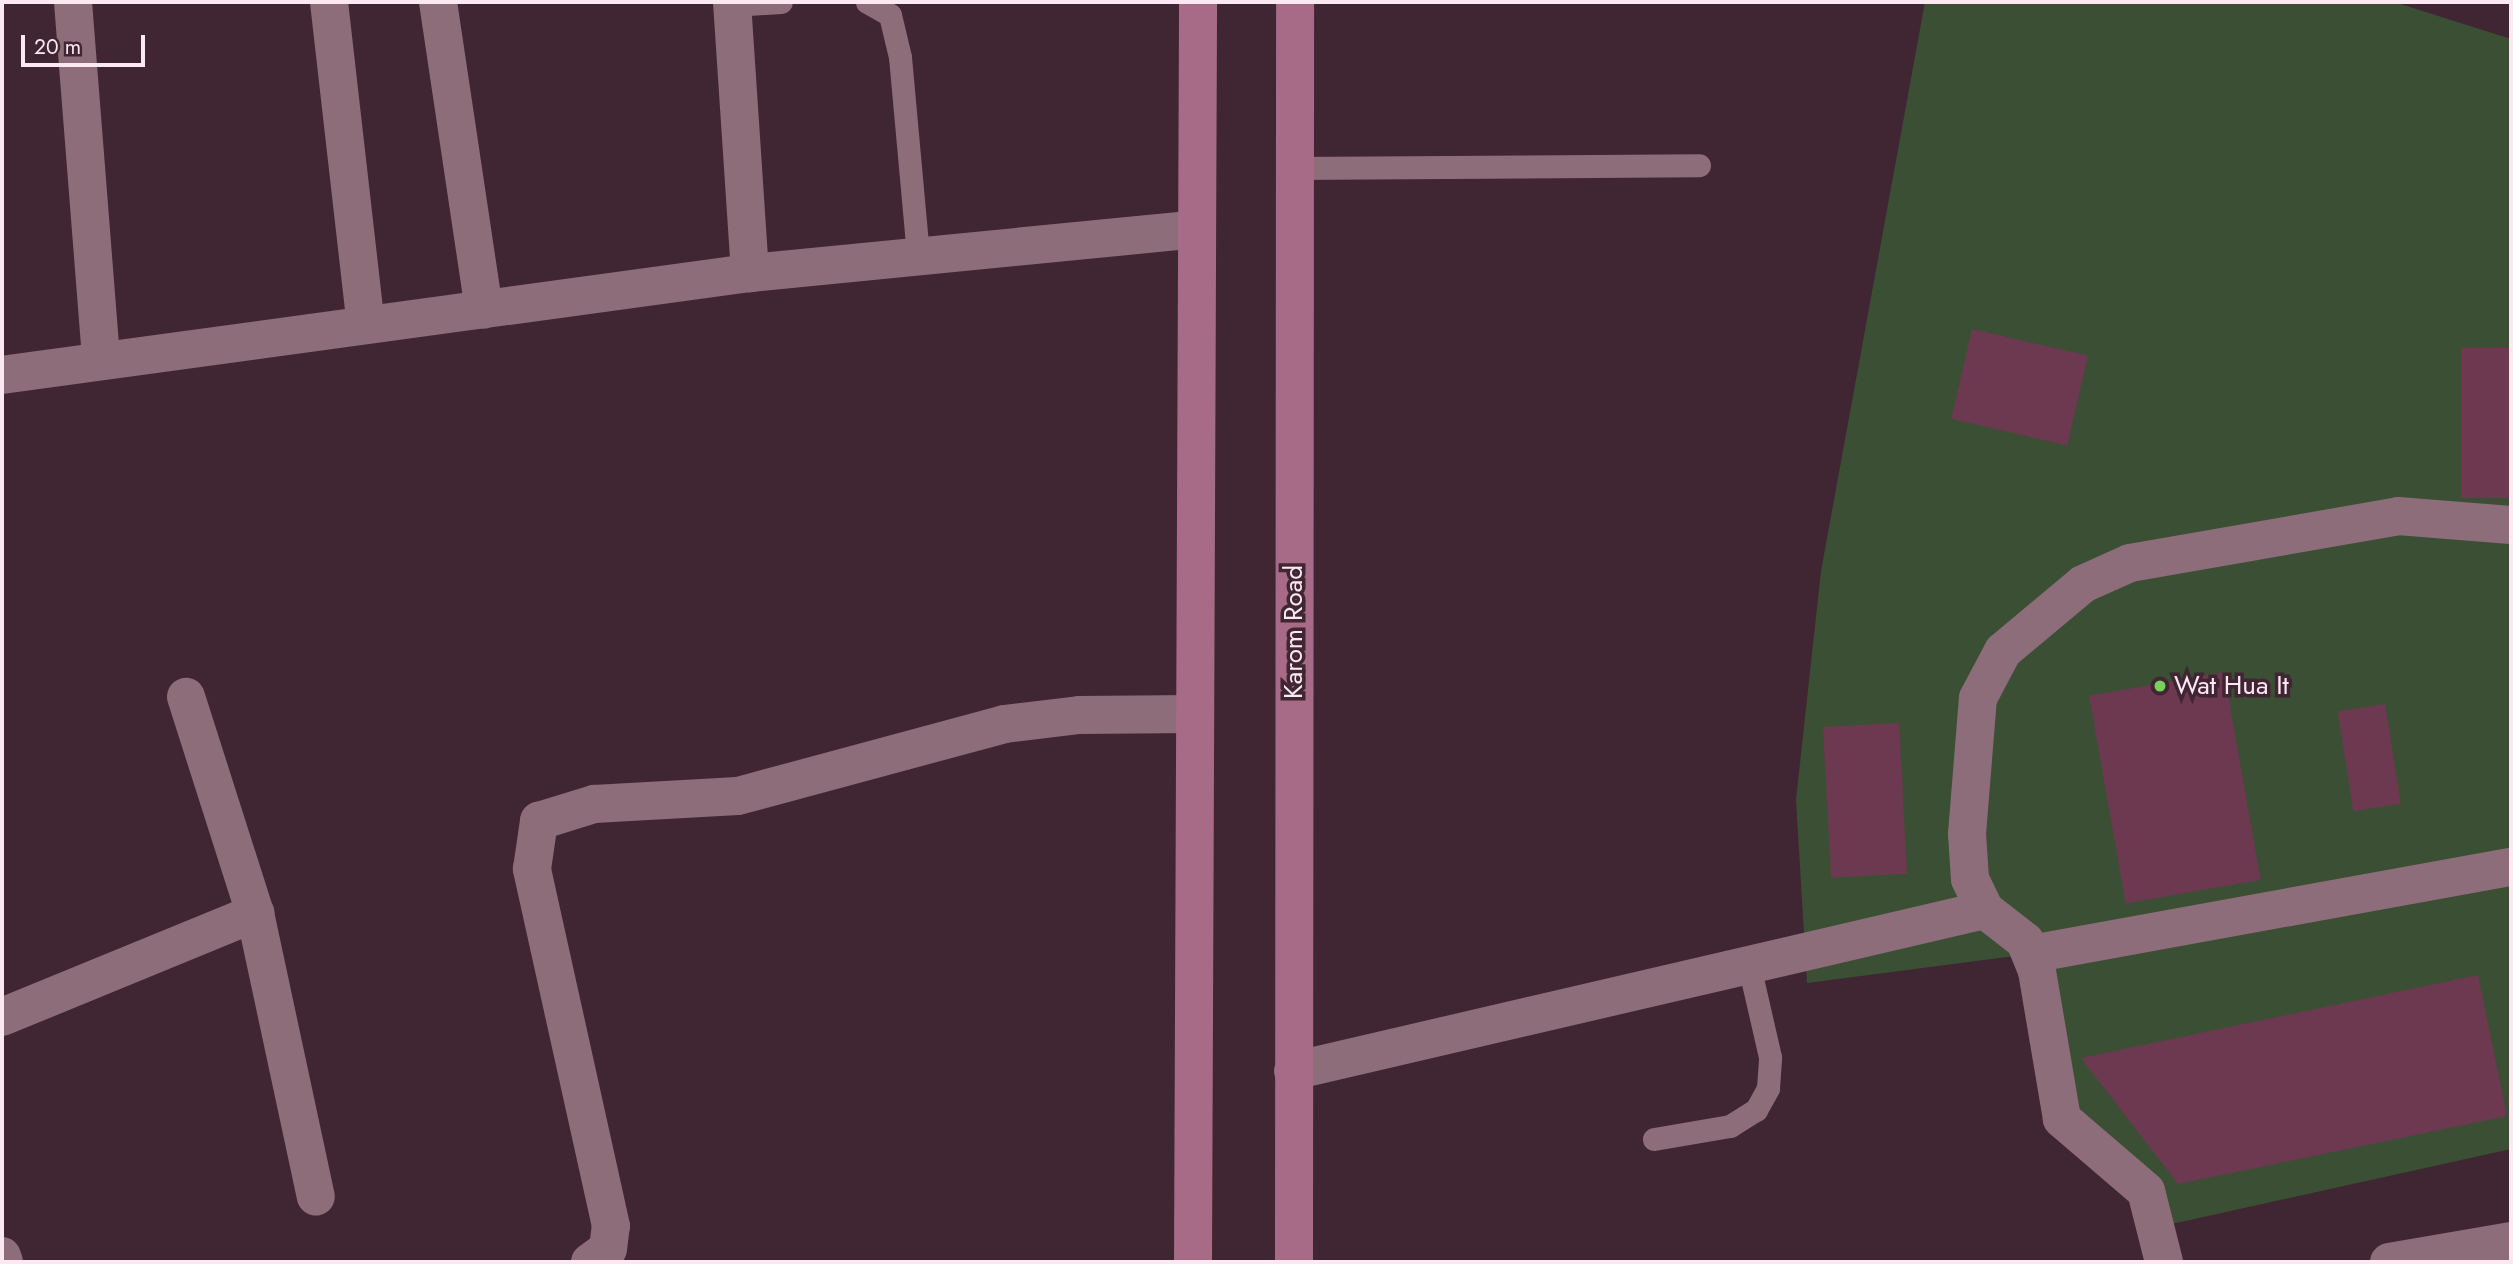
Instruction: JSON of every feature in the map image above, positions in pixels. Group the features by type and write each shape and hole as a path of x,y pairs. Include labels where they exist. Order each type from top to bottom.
{"main road":[{"path":"1193,1262 1198,2"},
{"name":"Karom Road","path":"1294,1262 1295,2"}],"street":[{"path":"73,2 101,362"},
{"path":"329,2 366,325"},
{"path":"439,2 484,310"},
{"path":"733,3 750,273"},
{"path":"2,375 750,273 1195,229"},
{"path":"2164,1262 2146,1191 2062,1118 2031,954 2025,942 1985,910 1970,879 1967,834 1978,698 2003,651 2082,584 2130,563 2398,516 2511,525"},
{"path":"186,697 255,913 316,1197"},
{"path":"590,1262 608,1249 611,1226 532,869 539,821 560,809 594,804 738,796 1004,724 1079,715 1194,714"},
{"path":"2031,954 2511,867"},
{"path":"1293,1071 1985,910"},
{"path":"2,1017 255,913"},
{"path":"2389,1262 2511,1241"},
{"path":"2,1256 4,1262"}],"lane":[{"path":"733,3 781,2"},
{"path":"867,2 890,15 900,57 918,256"},
{"path":"1293,169 1699,165"},
{"path":"1654,1139 1730,1126 1756,1110 1768,1088 1770,1057 1749,965"}],"green space":[{"name":"Wat Hua It","path":"1925,2 2394,2 2511,39 2511,1149 2158,1227 2057,1098 2030,954 1807,983 1796,800 1821,571"}],"building":[{"path":"1972,329 2088,356 2067,445 1951,419"},
{"path":"2461,348 2511,348 2511,498 2461,498"},
{"path":"2224,672 2261,880 2126,904 2089,696"},
{"path":"2385,704 2401,804 2353,811 2338,712"},
{"path":"1899,723 1907,874 1831,878 1823,727"},
{"path":"2478,975 2507,1116 2178,1184 2081,1058"}],"place":[{"name":"Wat Hua It","path":"2160,686"}]}
